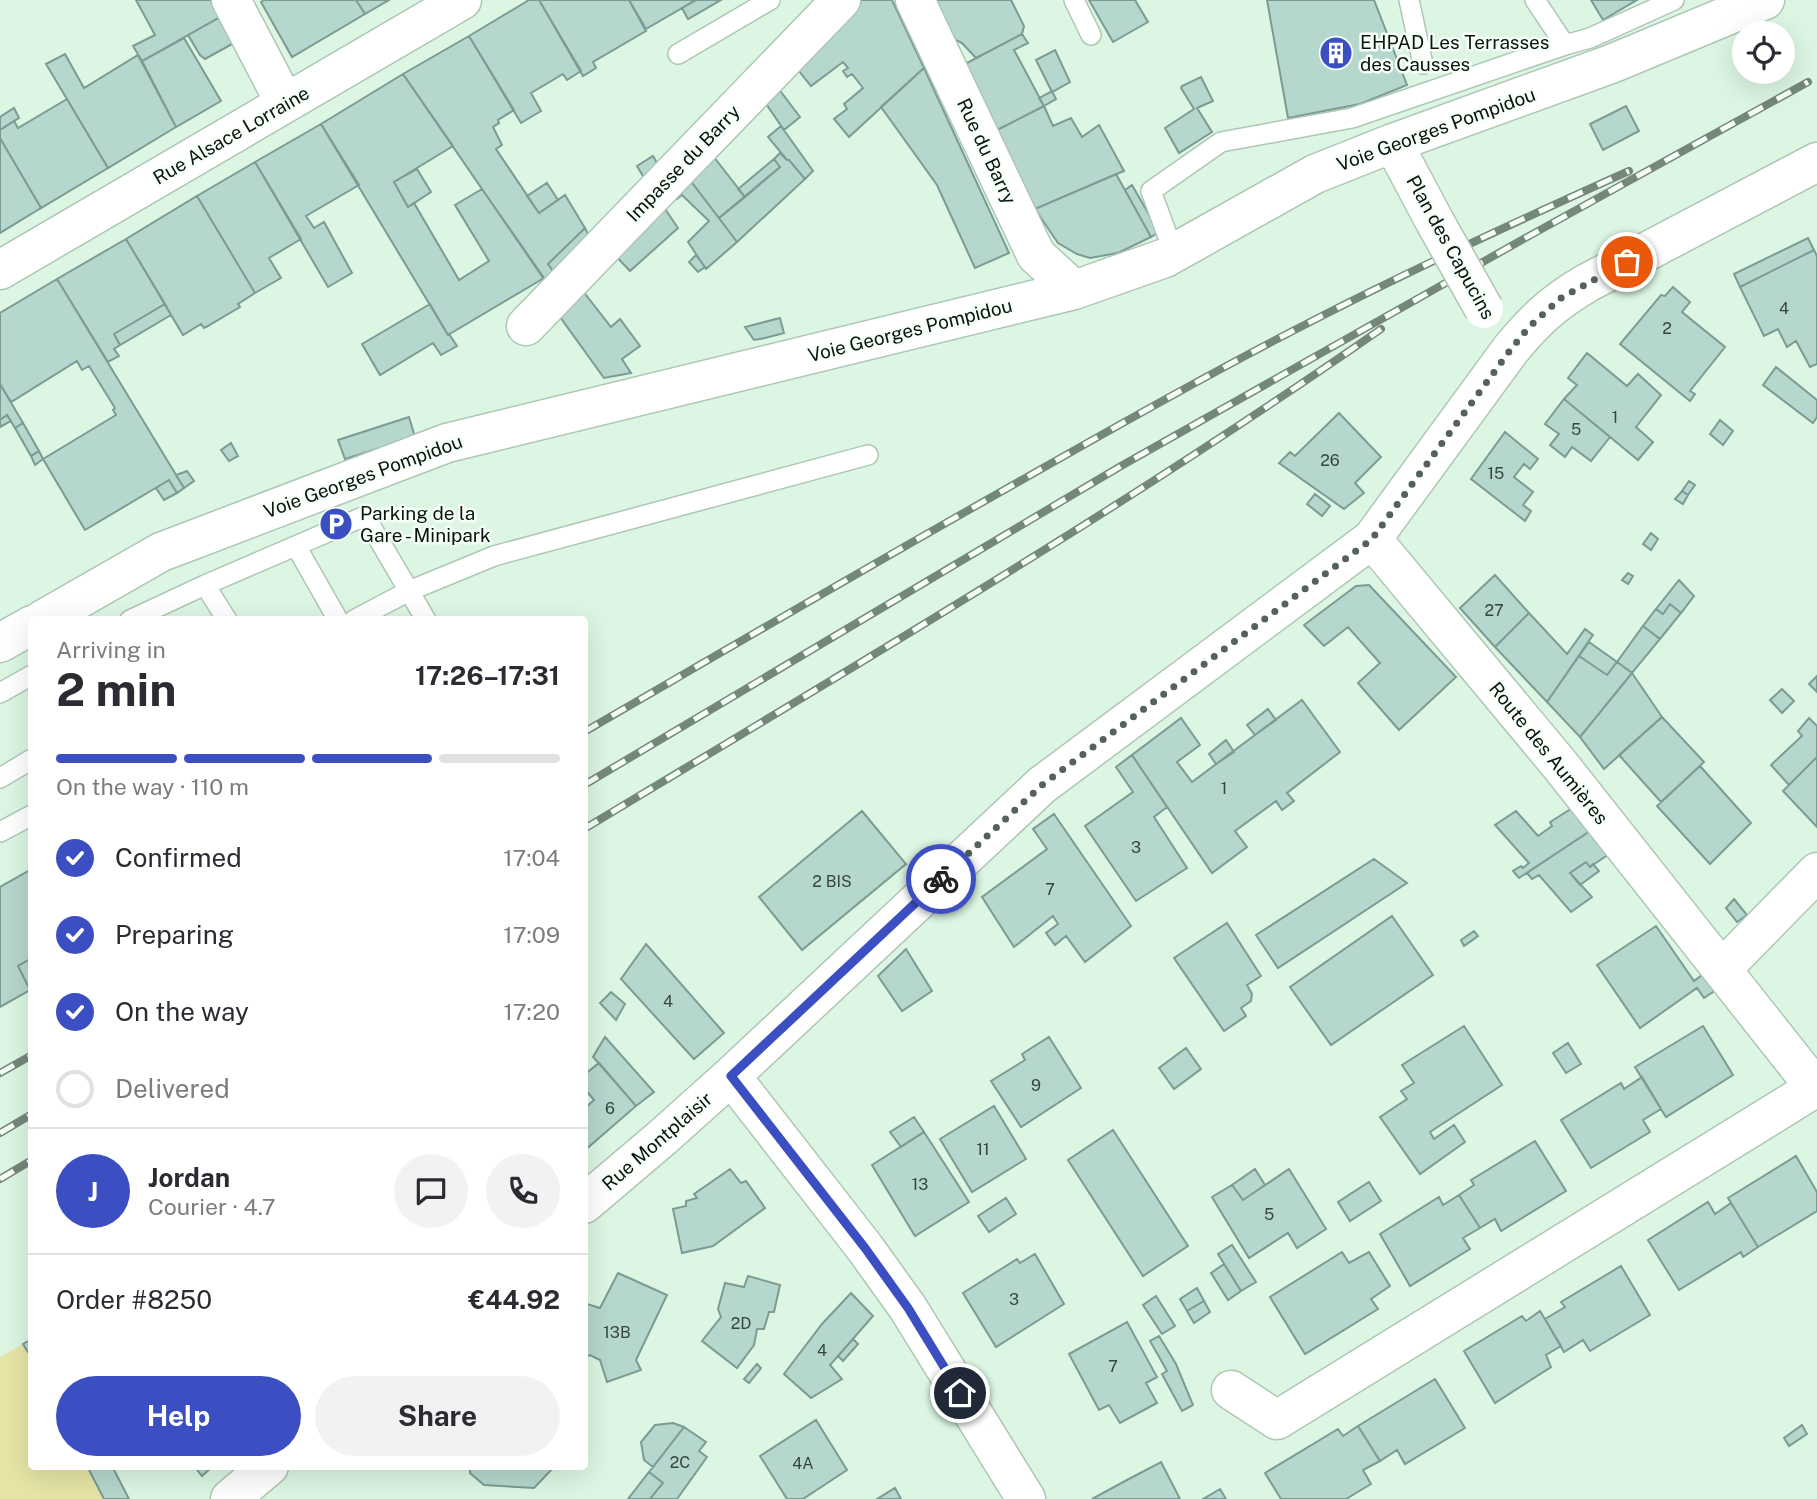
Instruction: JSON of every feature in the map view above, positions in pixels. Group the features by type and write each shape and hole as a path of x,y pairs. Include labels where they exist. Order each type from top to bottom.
{"street":[{"path":"231,0 285,103"},
{"name":"Rue Alsace Lorraine","path":"0,270 462,0"},
{"name":"Impasse du Barry","path":"526,326 841,0"},
{"name":"Rue du Barry","path":"915,0 1036,256 1074,290"},
{"name":"Voie Georges Pompidou","path":"49,616 161,552 447,443 1074,290 1165,258 1315,174 1611,64 1765,0"},
{"name":"Plan des Capucins","path":"1393,143 1484,309 1511,349"},
{"path":"1372,539 1511,349 1529,327 1561,298 1817,162"},
{"name":"Route des Aumières","path":"1372,539 1560,765 1816,1089"},
{"name":"Rue Montplaisir","path":"588,1201 731,1076 1042,785 1372,539"},
{"path":"0,643 28,627"},
{"path":"1722,969 1817,872"},
{"path":"731,1076 894,1288 1026,1499"},
{"path":"1231,1390 1277,1420 1816,1089"},
{"path":"230,1499 264,1470"}],"lane":[{"path":"678,54 770,0"},
{"path":"1074,0 1091,34"},
{"path":"1409,0 1423,64"},
{"path":"1535,0 1565,45"},
{"path":"1174,253 1151,191 1221,142 1352,118 1590,38 1674,0"},
{"path":"362,616 409,591 494,556 868,455"},
{"path":"139,616 365,516 424,616"},
{"path":"296,547 336,616"},
{"path":"205,585 224,616"},
{"path":"0,693 28,677"},
{"path":"0,778 28,761"},
{"path":"0,832 28,817"}],"shaded area":[{"path":"23,1344 28,1353 28,1470 89,1470 104,1499 0,1499 0,1357"}],"building":[{"path":"136,0 211,0 220,17 142,61 133,46 155,35"},
{"path":"356,0 365,14 292,57 261,2"},
{"path":"356,0 389,0 365,14"},
{"path":"529,0 539,0 581,71 567,80 563,74 531,93 541,111 521,123 469,36"},
{"path":"539,0 629,0 646,31 593,62 596,68 583,76"},
{"path":"629,0 696,0 646,29"},
{"path":"696,0 721,0 688,19 682,8"},
{"path":"859,0 892,0 924,68 849,137 834,119 847,109 844,104 863,88 852,74 847,77 843,71 848,68 843,62 811,86 795,66"},
{"path":"935,0 1011,0 1024,26 1022,34 976,58 962,43 952,38"},
{"path":"1089,0 1135,0 1148,22 1113,42"},
{"name":"EHPAD Les Terrasses des Causses","path":"1267,0 1374,0 1407,85 1360,104 1288,118"},
{"name":"EHPAD Les Terrasses des Causses","path":"1591,0 1637,0 1603,20"},
{"path":"220,17 234,43 205,59 188,35"},
{"path":"1022,34 1028,43 1014,50 1044,106 997,130 965,64"},
{"path":"469,36 514,110 498,120 499,123 493,127 502,145 496,149 539,213 565,195 585,228 548,264 559,280 550,288 403,74"},
{"path":"184,38 221,101 176,127 142,61"},
{"path":"1055,50 1070,82 1052,92 1036,60"},
{"path":"65,54 84,88 138,55 176,127 108,168 46,64"},
{"path":"924,68 1009,253 975,268 937,185 881,107"},
{"path":"403,74 453,146 394,182 408,207 414,203 459,280 489,261 455,205 482,189 544,278 448,335 321,124"},
{"path":"1201,77 1213,101 1197,108 1212,132 1179,153 1165,128 1194,109 1181,88"},
{"path":"775,84 800,117 784,130 762,98"},
{"path":"1052,91 1056,99 1044,106 1039,98"},
{"path":"67,99 108,168 41,208 0,138 0,130 14,121 18,128"},
{"path":"1044,106 1053,126 1071,118 1082,137 1099,125 1124,171 1035,209 997,130"},
{"path":"1626,106 1639,131 1603,150 1590,124"},
{"path":"14,108 19,118 0,130 0,117"},
{"path":"321,124 359,185 306,216 314,228 324,222 352,273 328,287 255,162"},
{"path":"781,126 813,171 805,179 768,137"},
{"path":"0,138 41,208 0,233"},
{"path":"710,152 745,197 719,218 687,176"},
{"path":"780,153 805,179 737,242 719,218 780,167 774,159"},
{"path":"653,156 664,175 650,188 637,166"},
{"path":"774,159 780,167 745,197 738,189"},
{"path":"255,162 301,239 269,258 281,278 255,293 197,196"},
{"path":"417,169 431,192 408,207 394,182"},
{"path":"1116,174 1151,237 1118,253 1090,258 1058,243 1035,209"},
{"path":"687,176 737,242 706,269 688,242 709,221 682,195 677,199 671,193"},
{"path":"547,183 558,200 539,213 527,196"},
{"path":"1132,185 1159,232 1151,237 1125,190"},
{"path":"197,196 255,293 238,304 240,307 206,327 201,324 183,335 126,239"},
{"path":"663,206 678,228 630,271 613,253"},
{"path":"585,228 592,242 559,280 548,264"},
{"path":"1808,238 1814,250 1740,287 1734,274"},
{"path":"126,239 165,304 114,334 120,345 114,349 119,356 108,362 57,279"},
{"path":"1814,250 1817,256 1817,364 1810,367 1796,341 1787,347 1778,329 1764,336 1740,287"},
{"path":"696,255 705,267 698,272 689,262"},
{"path":"57,279 184,488 177,493 169,480 85,530 43,459 116,415 113,410 115,408 89,366 82,370 77,361 11,402 0,384 0,313"},
{"path":"579,286 611,327 620,319 640,346 622,359 631,373 604,378 555,310"},
{"path":"1673,287 1690,302 1682,312 1725,347 1690,391 1695,394 1690,401 1620,344 1661,295 1665,296"},
{"path":"165,304 171,315 120,345 114,334"},
{"path":"430,304 457,346 441,355 433,343 380,375 362,344"},
{"path":"780,318 784,333 765,338 754,340 745,327"},
{"path":"1587,353 1627,386 1638,374 1661,395 1636,427 1653,442 1638,460 1564,399 1577,385 1568,378"},
{"path":"1776,367 1817,400 1817,417 1813,423 1763,385"},
{"path":"0,384 23,423 15,428 7,415 0,420"},
{"path":"1564,399 1610,437 1591,461 1572,447 1565,457 1550,445 1559,434 1545,424"},
{"path":"1339,413 1381,457 1355,483 1364,493 1344,509 1279,463 1290,452 1295,456"},
{"path":"7,415 11,421 0,427 0,420"},
{"path":"409,417 415,437 345,459 338,440"},
{"path":"1720,420 1733,431 1723,445 1710,434"},
{"path":"23,423 39,451 31,456 15,428"},
{"path":"1505,432 1538,459 1530,469 1524,464 1514,477 1533,492 1523,505 1531,511 1525,521 1471,479"},
{"path":"231,443 238,456 229,461 221,450"},
{"path":"39,451 43,459 35,465 31,456"},
{"path":"187,471 194,481 184,488 176,475"},
{"path":"169,480 177,493 164,500 156,488"},
{"path":"1689,481 1695,485 1688,495 1682,491"},
{"path":"1682,491 1688,495 1683,504 1675,499"},
{"path":"1315,494 1330,506 1322,516 1307,504"},
{"path":"1651,533 1658,539 1651,550 1643,544"},
{"path":"1628,573 1633,576 1628,584 1622,580"},
{"path":"1495,575 1529,613 1495,647 1460,608"},
{"path":"1679,580 1694,596 1681,613 1670,604 1663,614 1656,609"},
{"path":"1369,585 1456,677 1399,730 1358,683 1380,663 1348,627 1324,646 1304,625 1356,586"},
{"path":"1670,604 1681,613 1660,639 1643,626 1656,609 1663,614"},
{"path":"1529,613 1567,654 1585,629 1593,635 1547,702 1495,647"},
{"path":"1643,626 1660,639 1632,673 1617,662"},
{"path":"1589,642 1617,662 1607,675 1579,656"},
{"path":"1579,656 1607,675 1617,662 1632,673 1580,737 1547,702"},
{"path":"1632,673 1662,717 1604,769 1580,737"},
{"path":"1817,676 1817,692 1809,684"},
{"path":"1782,689 1794,701 1782,713 1770,700"},
{"path":"1302,700 1340,752 1287,793 1294,801 1282,810 1276,801 1235,831 1247,847 1212,873 1132,755 1181,718 1200,745 1177,762 1192,782"},
{"path":"1268,709 1276,720 1255,735 1247,725"},
{"path":"1662,717 1704,762 1661,802 1619,755"},
{"path":"1809,718 1817,726 1817,757 1789,785 1771,765 1802,736 1798,731"},
{"path":"1226,740 1234,752 1216,764 1209,754"},
{"path":"1132,755 1167,807 1154,817 1187,868 1136,901 1085,826 1133,792 1116,767"},
{"path":"1817,757 1817,827 1783,791"},
{"path":"1700,766 1751,823 1710,864 1657,806"},
{"path":"1574,807 1593,829 1519,878 1513,871 1529,863 1495,825 1516,811 1538,836 1552,826 1550,822"},
{"path":"862,811 906,864 802,950 759,897"},
{"path":"1054,814 1131,926 1085,962 1066,936 1055,945 1046,933 1058,924 1053,916 1014,947 982,897 1047,849 1033,829"},
{"path":"1593,829 1612,852 1590,867 1586,862 1570,873 1592,897 1571,912 1539,875 1532,879 1527,873"},
{"path":"1374,859 1407,883 1278,968 1256,935"},
{"path":"1586,862 1590,867 1593,864 1599,871 1580,885 1570,873"},
{"path":"28,871 28,960 18,966 28,991 0,1007 0,887"},
{"path":"1734,899 1747,915 1737,922 1726,908"},
{"path":"1392,916 1433,975 1331,1045 1290,987"},
{"path":"1227,923 1261,976 1247,985 1252,994 1251,1001 1241,1008 1246,1016 1224,1031 1174,958"},
{"path":"1656,926 1694,981 1706,972 1719,988 1704,998 1697,988 1640,1028 1597,965"},
{"path":"1474,931 1478,936 1464,946 1461,940"},
{"path":"646,944 724,1033 694,1059 621,979"},
{"path":"906,949 932,991 902,1011 878,976"},
{"path":"28,960 28,986 18,966"},
{"path":"611,992 625,1004 616,1020 600,1003"},
{"path":"1464,1026 1502,1085 1430,1132 1434,1139 1454,1125 1465,1142 1420,1174 1380,1117 1407,1099 1401,1091 1414,1083 1402,1065"},
{"path":"1703,1026 1733,1075 1666,1117 1635,1067"},
{"path":"605,1037 654,1092 636,1106 593,1057"},
{"path":"1049,1037 1081,1088 1021,1127 991,1081 1025,1060 1022,1054"},
{"path":"1568,1043 1581,1064 1566,1073 1553,1053"},
{"path":"1186,1048 1201,1069 1174,1089 1159,1068"},
{"path":"599,1063 636,1106 588,1148 588,1105 594,1100 588,1093 588,1072"},
{"path":"1642,1077 1661,1109 1643,1120 1650,1132 1591,1168 1561,1120 1621,1083 1624,1089"},
{"path":"994,1106 1026,1159 972,1192 940,1139"},
{"path":"914,1117 924,1132 901,1147 890,1132"},
{"path":"1113,1130 1188,1246 1143,1276 1068,1160"},
{"path":"924,1132 969,1202 915,1236 872,1165"},
{"path":"1535,1141 1566,1191 1501,1231 1495,1219 1480,1228 1459,1195 1474,1185 1471,1180"},
{"path":"1796,1156 1817,1192 1817,1211 1758,1247 1728,1198"},
{"path":"730,1169 741,1183 746,1181 765,1208 713,1246 682,1253 673,1209 686,1206 686,1201 697,1198 694,1194"},
{"path":"1255,1169 1265,1185 1243,1200 1232,1185"},
{"path":"1289,1169 1326,1229 1297,1248 1288,1233 1249,1258 1212,1197 1232,1185 1243,1200"},
{"path":"1369,1182 1381,1201 1350,1221 1338,1202"},
{"path":"1459,1195 1480,1228 1463,1238 1470,1249 1410,1286 1380,1234 1439,1197 1443,1205"},
{"path":"1006,1198 1016,1214 989,1232 978,1216"},
{"path":"1708,1202 1715,1214 1731,1203 1758,1247 1743,1257 1741,1252 1679,1290 1648,1240"},
{"path":"1232,1245 1256,1282 1241,1291 1218,1254"},
{"path":"1342,1252 1349,1263 1369,1252 1390,1286 1371,1299 1378,1309 1305,1354 1270,1297"},
{"path":"1035,1254 1064,1304 996,1347 963,1293 1017,1259 1020,1263"},
{"path":"1224,1264 1241,1291 1228,1300 1211,1273"},
{"path":"1621,1266 1650,1315 1590,1351 1583,1340 1564,1352 1545,1319 1565,1307 1561,1302"},
{"path":"618,1273 667,1295 636,1360 641,1370 607,1382 600,1360 588,1356 588,1304 600,1308"},
{"path":"748,1276 780,1285 774,1312 769,1312 764,1329 757,1329 754,1345 737,1368 702,1341 721,1317 718,1309 725,1283 744,1287"},
{"path":"1197,1288 1204,1301 1187,1311 1180,1299"},
{"path":"851,1293 873,1316 830,1365 842,1379 811,1398 784,1374 822,1324"},
{"path":"1156,1296 1175,1326 1162,1334 1143,1305"},
{"path":"1204,1301 1210,1312 1194,1323 1187,1311"},
{"path":"1540,1311 1561,1346 1546,1355 1551,1367 1495,1403 1464,1351 1522,1316 1526,1321"},
{"path":"1127,1322 1157,1377 1146,1383 1157,1403 1120,1423 1109,1405 1099,1410 1069,1354"},
{"path":"1159,1336 1176,1364 1193,1405 1182,1411 1162,1374 1167,1371 1150,1341"},
{"path":"853,1339 858,1344 843,1361 838,1356"},
{"path":"757,1364 761,1368 749,1383 744,1379"},
{"path":"1435,1379 1465,1428 1405,1464 1397,1450 1380,1461 1358,1426"},
{"path":"816,1420 847,1470 803,1499 787,1499 760,1456"},
{"path":"673,1423 684,1427 653,1467 644,1460 641,1442 655,1425"},
{"path":"1802,1425 1807,1434 1789,1446 1784,1438"},
{"path":"1358,1426 1380,1461 1363,1470 1371,1484 1346,1499 1281,1499 1265,1473 1338,1429 1343,1436"},
{"path":"684,1427 706,1442 699,1451 707,1457 677,1499 650,1499 663,1483 649,1472"},
{"path":"1161,1462 1180,1499 1092,1499 1127,1480"},
{"path":"89,1470 114,1470 129,1499 104,1499"},
{"path":"197,1470 209,1470 202,1476"},
{"path":"470,1470 551,1470 534,1488 484,1485"},
{"path":"649,1472 663,1483 650,1499 628,1499"},
{"path":"895,1488 901,1499 877,1499"},
{"path":"1220,1489 1226,1499 1203,1499"}],"railway":[{"path":"588,783 1121,466 1808,82"},
{"path":"588,730 945,523 1236,361 1433,261 1629,171"},
{"path":"588,827 1087,523 1381,329"},
{"path":"0,1073 28,1057"},
{"path":"0,1133 28,1116"},
{"path":"0,1179 28,1162"}],"way so far":[{"path":"941,879 1042,785 1372,539 1529,327 1561,298 1627,262"}],"place":[{"name":"EHPAD Les Terrasses des Causses","path":"1336,53"},
{"name":"Parking de la Gare - Minipark","path":"336,524"}],"route":[{"path":"941,879 731,1076 865,1248 908,1308 960,1393"}]}
